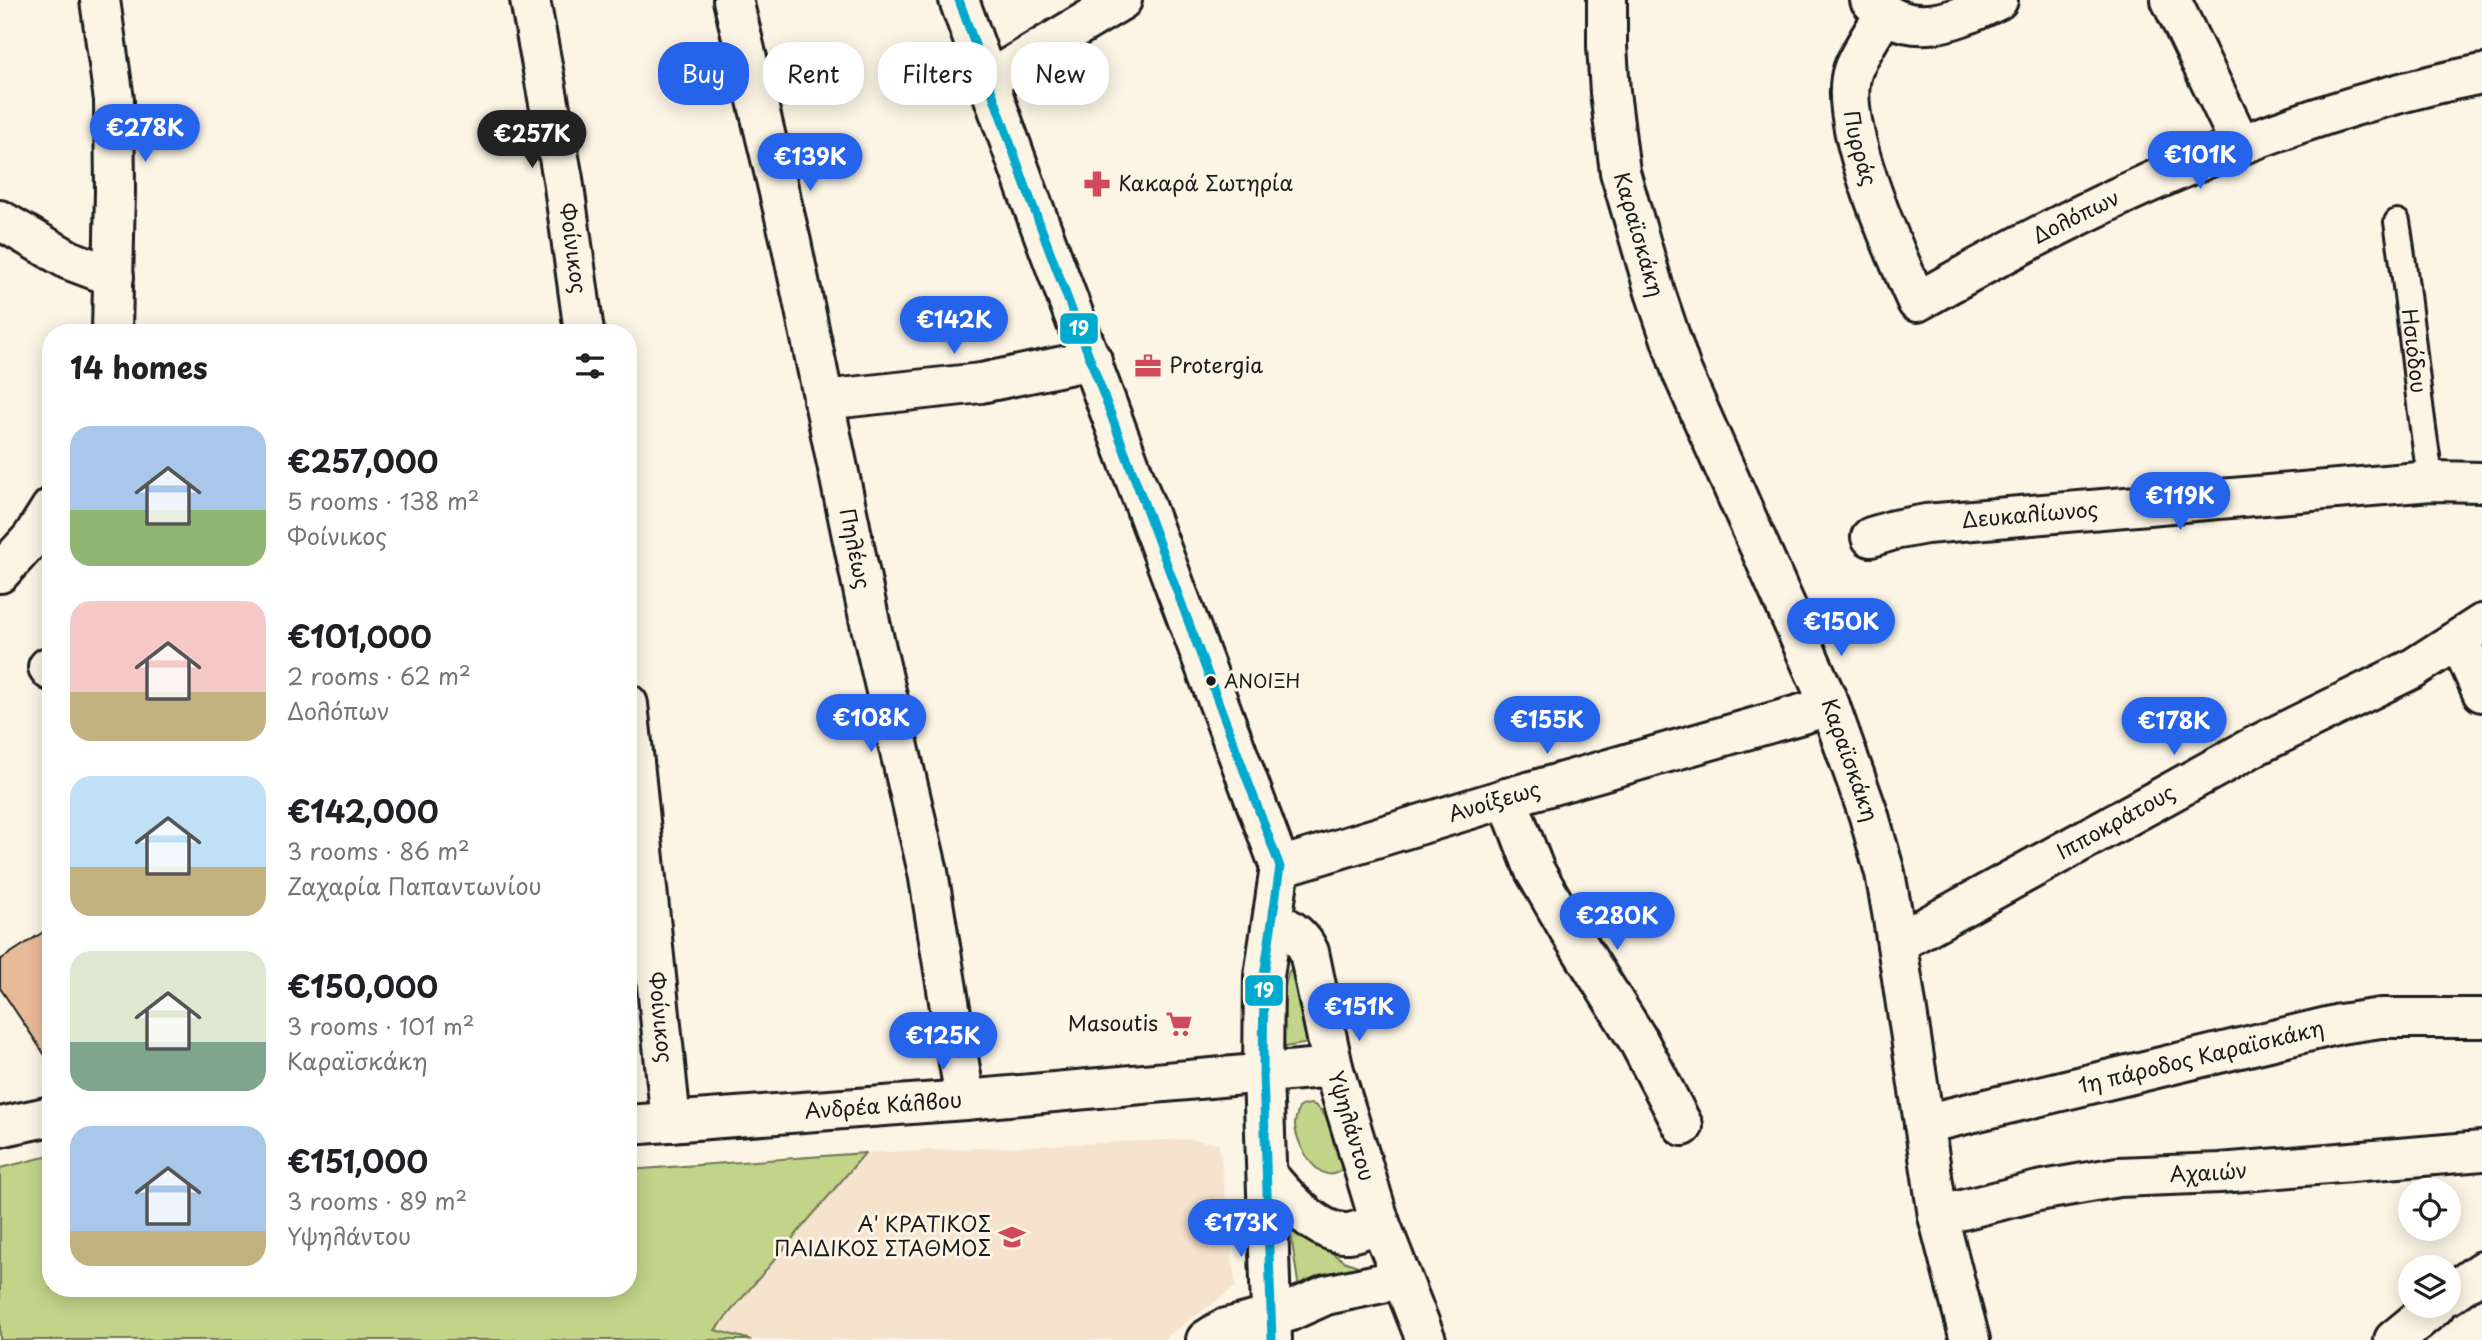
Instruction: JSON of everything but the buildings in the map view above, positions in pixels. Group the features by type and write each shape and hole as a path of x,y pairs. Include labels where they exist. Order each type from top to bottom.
{"street":[{"path":"100,0 114,100 112,324"},
{"name":"Φοίνικος","path":"530,0 564,179 583,324"},
{"name":"Πηλέως","path":"733,0 791,242 869,618 928,872 965,1100"},
{"path":"959,0 974,42"},
{"path":"997,75 1122,0"},
{"name":"Καραϊσκάκη","path":"1607,0 1610,92 1620,172 1655,292 1682,372 1830,706 1869,816 1885,873 1938,1216 1970,1340"},
{"path":"1878,7 1911,24 1943,24 1997,0"},
{"path":"2171,0 2241,143"},
{"name":"Πυρράς","path":"1878,7 1853,71 1850,97 1858,146 1884,228 1917,302"},
{"name":"Δολόπων","path":"1917,302 2070,220 2177,169 2241,143 2376,100 2482,74"},
{"path":"996,105 1280,867 1264,976 1263,1074 1272,1328"},
{"path":"0,220 69,260 114,277"},
{"path":"823,400 981,383 1092,360"},
{"name":"Δευκαλίωνος","path":"1871,537 1926,524 2431,481 2482,482"},
{"path":"0,573 32,538 42,522"},
{"path":"2471,632 2482,692"},
{"name":"Ιπποκράτους","path":"1897,943 2253,747 2412,669 2471,632"},
{"name":"Ανοίξεως","path":"1280,867 1507,798 1830,706"},
{"name":"Φοίνικος","path":"637,791 671,1122"},
{"path":"1507,798 1535,871 1638,1040 1683,1126"},
{"name":"Υψηλάντου","path":"1273,921 1304,940 1309,952 1333,1067 1380,1223 1426,1340"},
{"name":"1η πάροδος Καραϊσκάκη","path":"1924,1124 2340,1024 2381,1018 2482,1018"},
{"name":"Ανδρέα Κάλβου","path":"637,1124 965,1100 1333,1067"},
{"path":"2,1123 42,1117"},
{"name":"Αχαιών","path":"1938,1216 2038,1191 2118,1177 2220,1173 2482,1151"},
{"path":"1268,1176 1295,1207 1330,1228 1349,1233 1380,1223"},
{"path":"2461,1286 2482,1271"},
{"path":"1206,1340 1223,1329 1272,1328 1288,1312 1326,1296 1401,1279"},
{"path":"2394,1340 2421,1318"}],"lane":[{"name":"Ησιόδου","path":"2396,222 2407,282 2423,433 2431,481"}],"shaded area":[{"name":"Α' ΚΡΑΤΙΚΟΣ ΠΑΙΔΙΚΟΣ ΣΤΑΘΜΟΣ","path":"1188,1139 1219,1144 1236,1287 1162,1340 751,1340 714,1331 865,1153"}],"green space":[{"path":"1295,968 1309,1043 1285,1047 1279,1043 1285,986 1289,971"},
{"path":"1312,1104 1324,1114 1335,1142 1342,1169 1334,1174 1326,1174 1311,1162 1296,1133 1295,1123 1299,1108"},
{"path":"865,1153 715,1330 751,1340 0,1340 0,1168 42,1158 42,1297 637,1297 637,1169"},
{"path":"1289,1222 1346,1262 1361,1267 1362,1272 1299,1289"}],"transit line":[{"name":"19","path":"959,0 1027,190 1280,867 1264,976 1263,1074 1272,1340"}],"place":[{"name":"Κακαρά Σωτηρία","path":"1097,184"},
{"name":"Protergia","path":"1148,366"},
{"name":"ΑΝΟΙΞΗ","path":"1211,681"},
{"name":"Masoutis","path":"1179,1024"},
{"name":"Α' ΚΡΑΤΙΚΟΣ ΠΑΙΔΙΚΟΣ ΣΤΑΘΜΟΣ","path":"1012,1237"}]}
